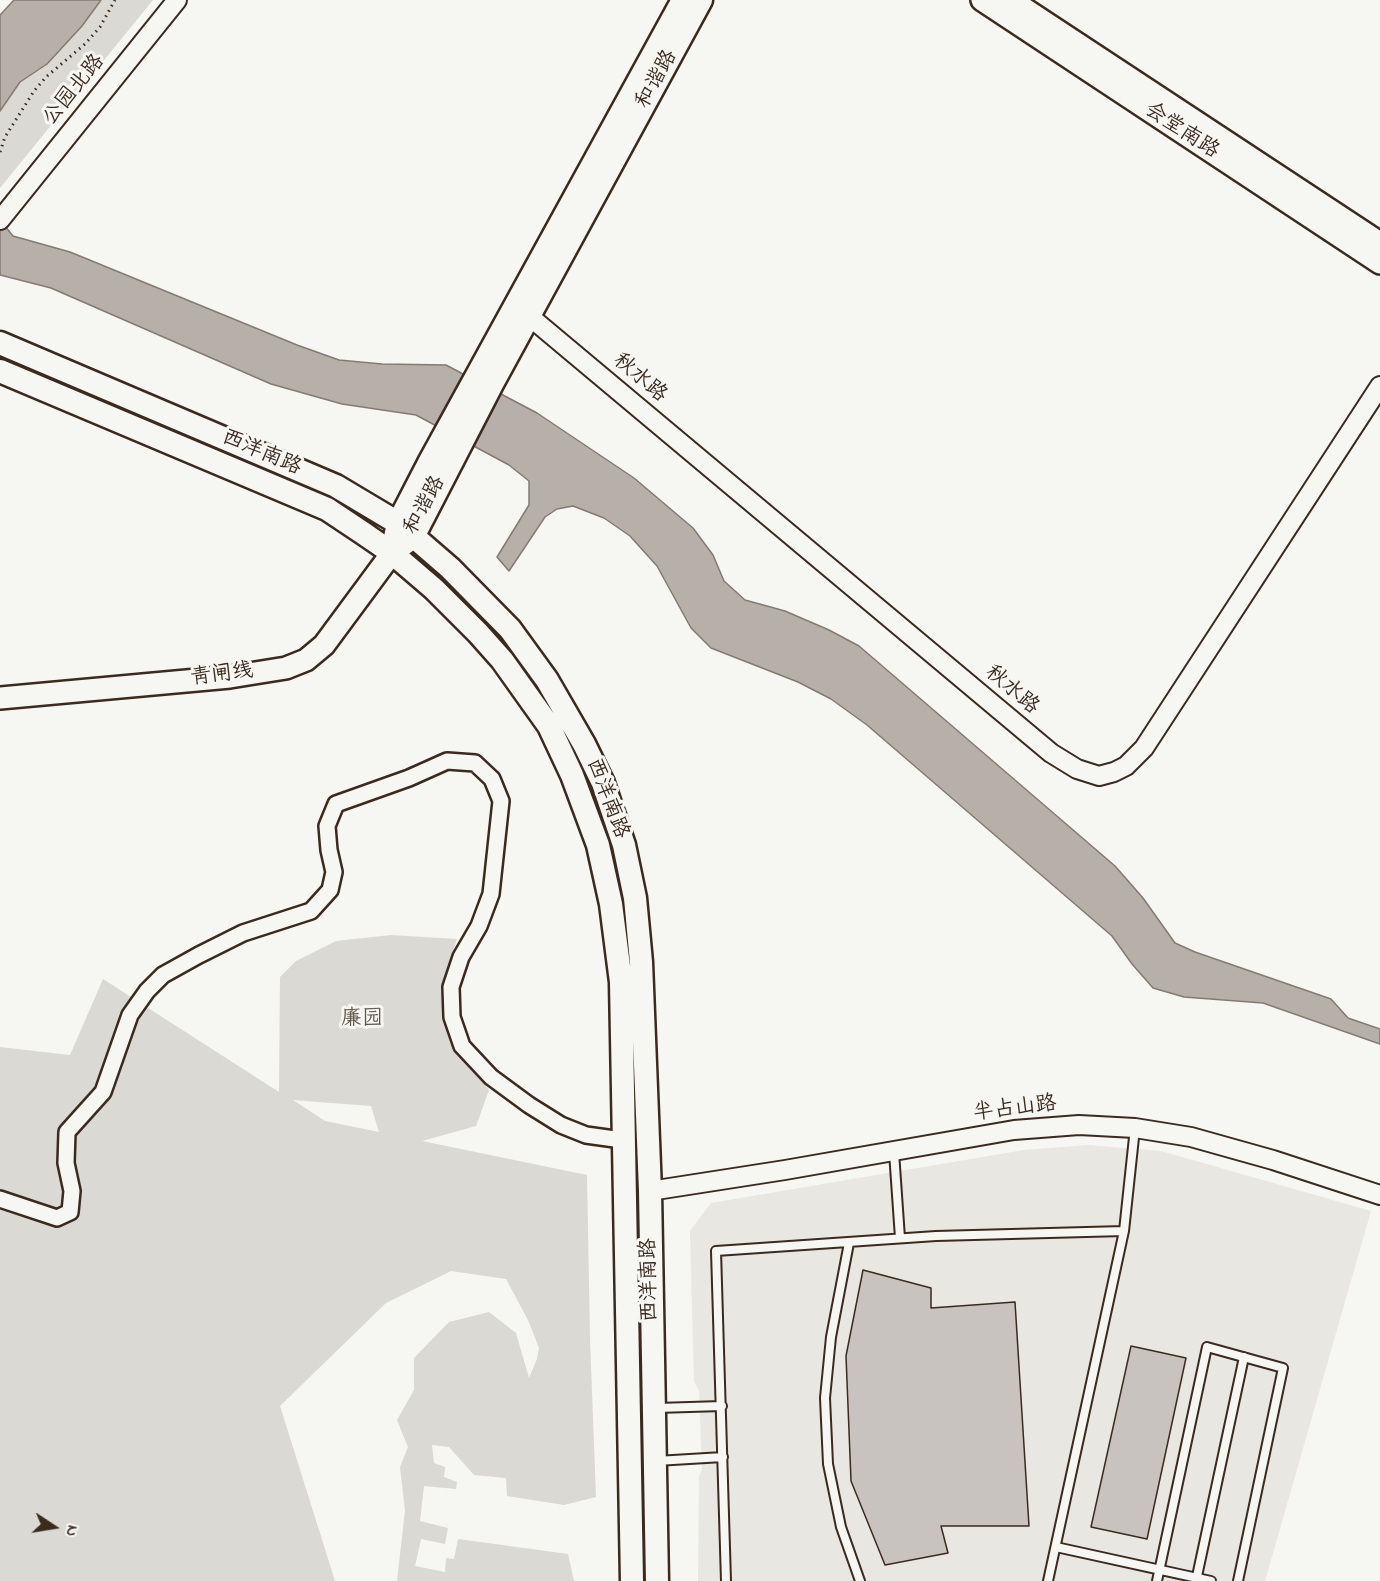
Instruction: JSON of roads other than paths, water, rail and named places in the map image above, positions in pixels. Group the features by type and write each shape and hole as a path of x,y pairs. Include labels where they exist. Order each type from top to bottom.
{"main road":[{"name":"和谐路","path":"392,553 683,0"},
{"name":"和谐路","path":"484,380 529,316 701,0"},
{"name":"会堂南路","path":"982,0 1380,263"},
{"name":"会堂南路","path":"1011,0 1380,243"},
{"name":"西洋南路","path":"0,343 336,486 405,530 450,568 510,629 553,690 584,744 603,783 624,845 635,898 641,962 650,1191 652,1408 657,1581"},
{"name":"西洋南路","path":"0,371 327,509 392,553 434,589 502,660 549,726 572,775 598,844 611,904 621,982 622,1140 632,1581"},
{"name":"青闸线","path":"0,698 230,677 286,668 306,660 324,645 392,553"}],"street":[{"name":"公园北路","path":"4,215 177,0"},
{"name":"秋水路","path":"529,316 1050,753 1077,770 1099,776 1126,766 1144,748 1380,386"},
{"path":"0,1199 57,1218 70,1212 72,1191 66,1163 67,1132 103,1092 130,1015 147,991 163,975 243,933 311,911 330,890 334,872 327,825 336,804 409,778 447,761 475,763 492,779 501,801 490,894 479,926 460,957 451,987 452,1017 462,1046 491,1077 561,1125 586,1135 622,1140"},
{"name":"半占山路","path":"650,1191 894,1152 1014,1130 1090,1125 1135,1128 1191,1137 1230,1147 1380,1195"}],"lane":[{"path":"1048,1581 1124,1231 1135,1128"},
{"path":"894,1152 900,1238"},
{"path":"726,1581 716,1251 900,1238 1124,1231"},
{"path":"849,1243 831,1337 825,1398 828,1464 841,1527 860,1581"},
{"path":"1157,1581 1207,1347 1283,1368 1238,1581"},
{"path":"1196,1579 1244,1357"},
{"path":"652,1408 722,1406"},
{"path":"654,1462 723,1458"},
{"path":"1056,1547 1211,1581"}],"park label":[{"name":"廉园","path":"362,1021"}]}
